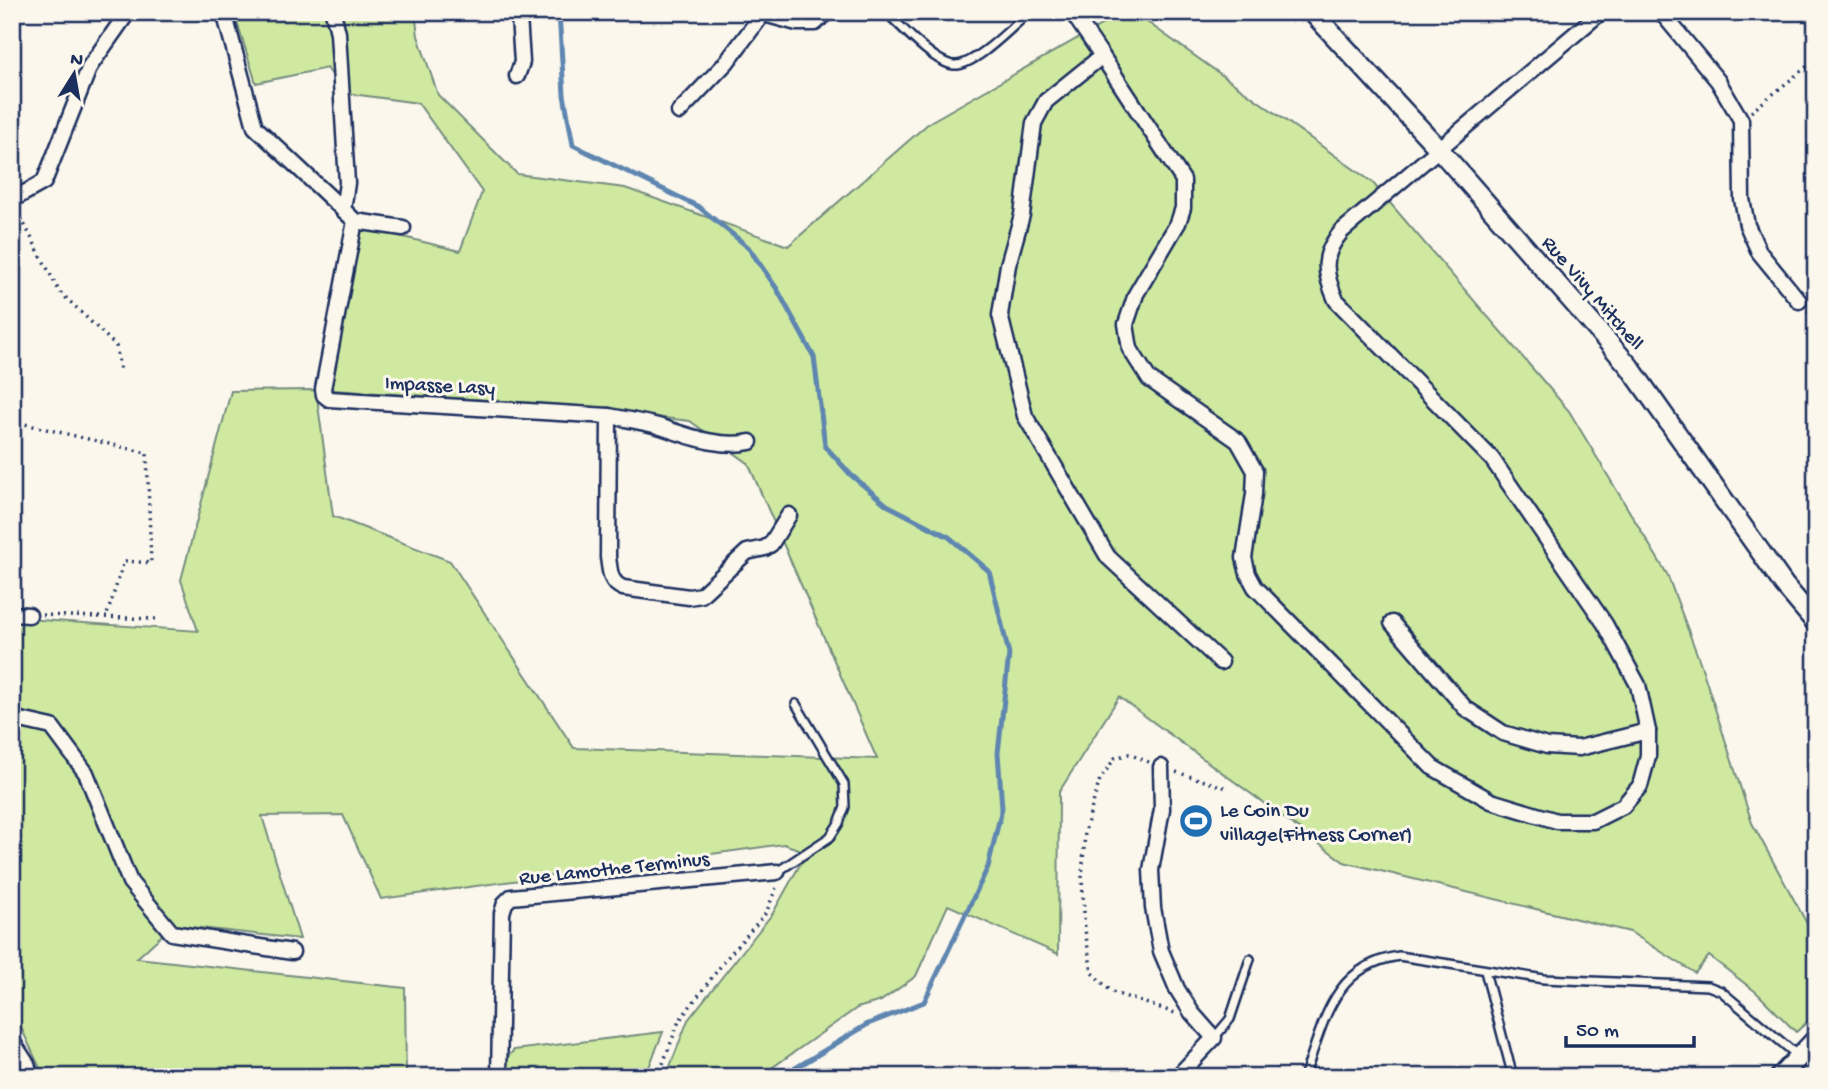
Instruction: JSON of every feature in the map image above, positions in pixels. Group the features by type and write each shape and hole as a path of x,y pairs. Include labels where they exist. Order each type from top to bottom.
{"street":[{"path":"15,206 44,182 90,66 128,12"},
{"path":"224,12 255,127 355,221 403,228"},
{"path":"333,12 338,33 347,183 342,210"},
{"path":"516,12 519,17 522,62 517,76"},
{"path":"679,113 726,63 759,13 797,23 815,23 827,12"},
{"path":"1072,12 1184,180 1183,208 1178,223 1136,294 1126,324 1130,349 1149,379 1238,441 1255,471 1244,558 1255,587 1432,767 1491,801 1557,821 1593,821 1623,806 1640,786 1648,756 1648,730 1637,685 1605,624 1492,459 1336,300 1326,278 1327,256 1335,240 1438,148 1601,12"},
{"path":"1661,12 1718,81 1741,120 1742,199 1747,225 1759,252 1799,301"},
{"name":"Rue Vivy Mitchell","path":"1321,15 1629,366 1784,585 1816,623"},
{"path":"1102,56 1046,101 1034,123 1022,215 1008,265 1000,315 1025,416 1108,557 1221,663"},
{"name":"Impasse Lasy","path":"355,221 323,389 324,396 329,399 608,416"},
{"path":"750,442 735,445 608,416 608,557 611,579 616,585 696,597 713,585 747,552 771,544 789,515"},
{"path":"12,614 29,615"},
{"path":"1392,622 1465,708 1503,733 1547,746 1579,748 1648,730"},
{"path":"12,718 52,727 86,773 131,883 172,933 292,952"},
{"path":"1161,767 1162,809 1151,870 1153,908 1161,951 1177,989 1214,1038 1177,1077"},
{"name":"Rue Lamothe Terminus","path":"499,1077 502,913 511,897 777,872"},
{"path":"1780,1077 1816,1039"},
{"path":"12,1041 27,1064 31,1077"}],"lane":[{"path":"886,12 939,60 955,65 970,61 1029,12"},
{"path":"777,872 830,837 845,807 844,784 796,704"},
{"path":"1304,1077 1332,1001 1344,983 1359,969 1381,959 1399,956 1544,979 1708,986 1721,991 1799,1056"},
{"path":"1214,1038 1230,1018 1250,959"},
{"path":"1485,971 1513,1077"}],"path":[{"path":"1741,120 1816,59"},
{"path":"15,206 59,291 116,346 120,370"},
{"path":"12,421 147,453 151,563 124,561 106,618"},
{"path":"29,615 158,620"},
{"path":"1198,1019 1112,992 1092,973 1085,929 1085,831 1100,779 1115,758 1129,754 1227,788"},
{"path":"658,1077 679,1021 726,959 766,913 773,899 777,872"}],"green space":[{"path":"234,12 415,12 418,36 438,95 517,174 625,188 788,246 930,122 1124,12 1133,12 1372,182 1569,411 1667,574 1700,662 1752,823 1816,940 1816,1014 1796,1032 1756,992 1709,956 1695,973 1630,932 1344,862 1119,697 1059,792 1058,954 948,905 916,976 881,1001 857,1008 766,1072 764,1077 666,1077 688,1020 773,913 807,852 784,844 381,899 343,815 262,816 300,939 173,925 137,958 405,988 406,1077 44,1077 12,1008 12,618 198,631 181,580 231,391 316,390 333,516 450,561 574,748 877,759 748,463 690,421 544,404 333,390 329,381 359,226 460,251 482,192 418,103 345,93 327,68 256,83"},
{"path":"663,1032 645,1077 504,1077 504,1061 514,1050"}],"waterway":[{"path":"559,12 564,95 573,145 699,207 748,247 777,289 814,357 825,446 851,475 887,505 949,537 989,571 1009,654 998,753 1002,808 988,867 924,1002 868,1024 794,1069 789,1077"}],"place":[{"name":"Le Coin Du village(Fitness Corner)","path":"1196,821"}]}
